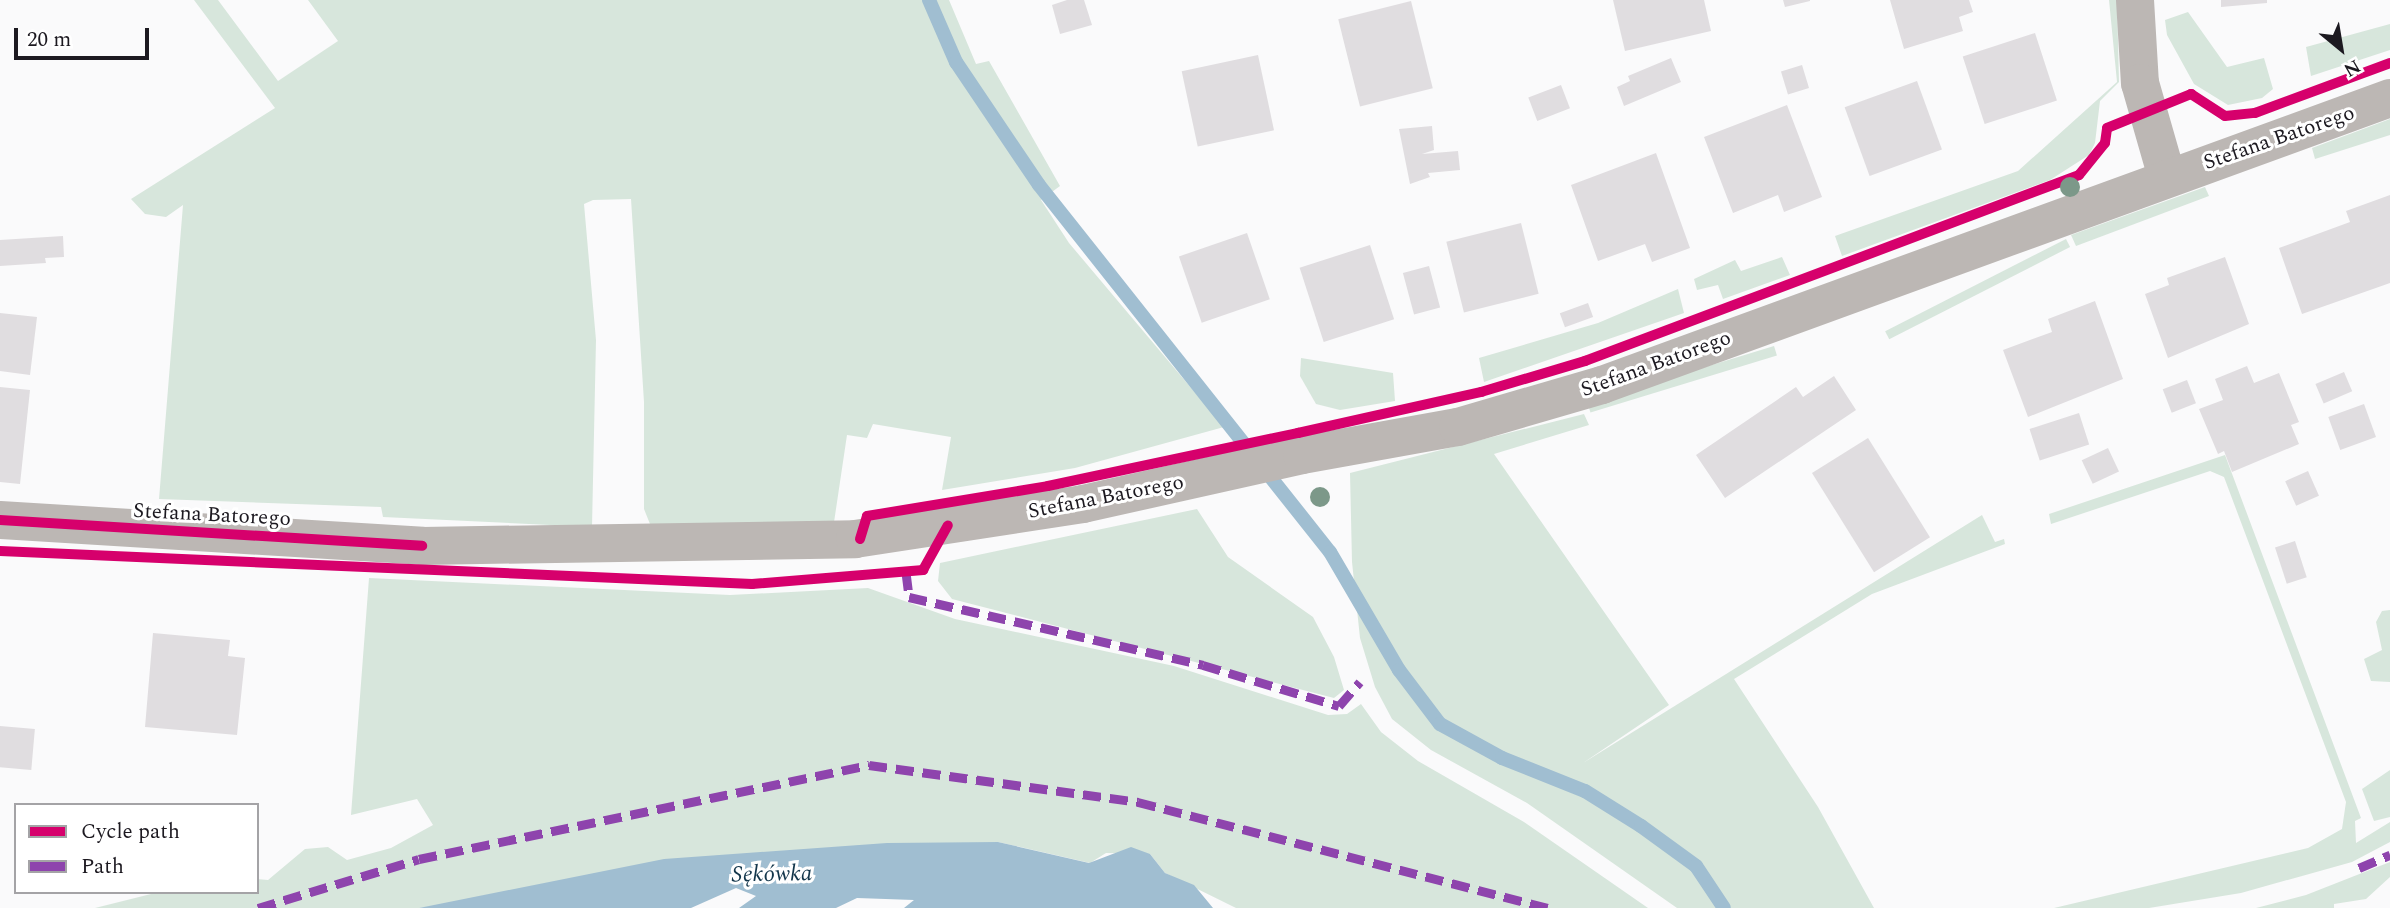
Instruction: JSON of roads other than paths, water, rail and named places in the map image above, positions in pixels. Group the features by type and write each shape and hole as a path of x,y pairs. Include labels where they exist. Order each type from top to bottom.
{"street":[{"path":"2135,0 2140,83 2167,177"},
{"name":"Stefana Batorego","path":"0,520 422,546 855,539 1083,504 1302,455 1458,427 1602,385 2390,98"}],"water":[{"name":"Sękówka","path":"998,842 1089,863 1131,847 1150,854 1165,873 1194,885 1213,908 904,908 914,900 857,898 836,908 739,908 756,896 736,888 691,908 419,908 664,859 887,843"}],"waterway":[{"path":"929,0 956,62 1039,185 1330,552 1399,670 1440,724 1502,758 1585,791 1641,826 1696,866 1724,908"}]}
